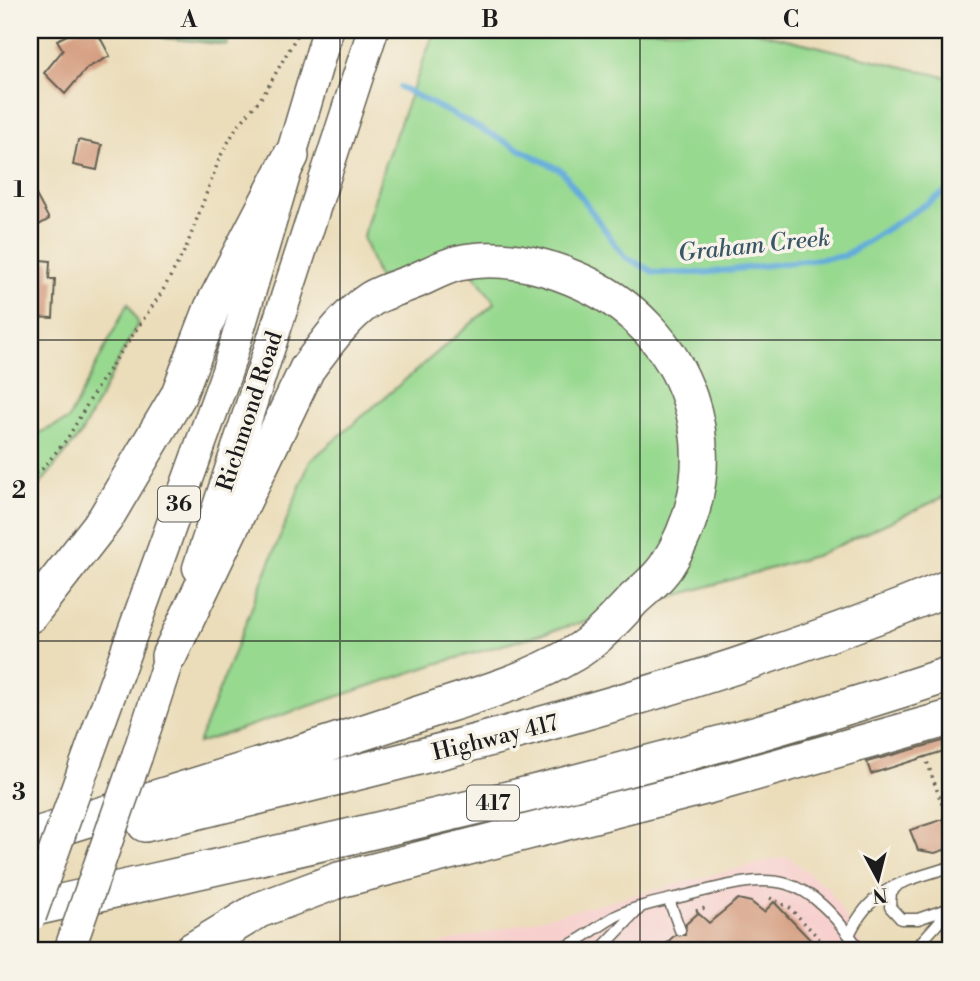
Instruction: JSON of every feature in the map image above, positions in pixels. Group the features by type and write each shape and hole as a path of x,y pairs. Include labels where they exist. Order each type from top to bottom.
{"highway":[{"path":"30,615 105,519 178,396 212,308 290,156"},
{"path":"30,836 324,746 483,692 575,654 610,624 666,566 688,522 699,476 701,436 692,398 672,360 643,323 595,287 552,269 505,260 459,263 371,299 335,332 307,369 169,656"},
{"name":"Highway 417","path":"30,851 610,708 817,639 950,587"},
{"name":"417","path":"30,909 631,770 830,714 950,674"},
{"path":"191,951 259,910 339,880 708,786 950,718"}],"main road":[{"name":"Richmond Road","path":"30,922 227,371 328,30"},
{"name":"Richmond Road","path":"69,951 137,756 373,30"}],"lane":[{"path":"849,935 875,896 904,882 950,867"},
{"path":"556,951 618,915 732,884 774,879 799,887 849,935 861,951"},
{"path":"904,882 891,892 889,899 894,914 901,919 918,919 950,909"},
{"path":"669,900 680,930"},
{"path":"599,951 640,908"},
{"path":"913,951 950,909"}],"path":[{"path":"30,477 42,469 67,439 101,381 162,292 186,248 220,157 235,130 264,94 300,30"},
{"path":"925,757 950,827"},
{"path":"766,897 790,908 831,951"},
{"path":"695,911 709,907"}],"shaded area":[{"path":"787,856 829,889 865,951 413,951"}],"green space":[{"path":"150,30 229,30 227,45 165,38"},
{"path":"435,30 749,30 950,78 950,494 818,555 436,664 198,743 310,461 495,303 457,252 378,278 363,237 385,163"},
{"path":"128,303 138,323 81,434 30,497 30,437 68,420"}],"building":[{"path":"77,30 96,30 110,56 87,68 65,94 44,73 63,50 57,40"},
{"path":"78,140 102,145 97,170 73,165"},
{"path":"30,184 49,219 30,230"},
{"path":"30,259 50,261 49,279 55,279 53,318 30,317"},
{"path":"950,739 950,749 871,774 867,762"},
{"path":"950,817 950,848 935,853 918,850 910,830"},
{"path":"738,899 751,902 764,912 774,902 821,951 658,951 675,935 685,935 686,924 698,913 709,923"}],"waterway":[{"name":"Graham Creek","path":"265,30 279,36"},
{"name":"Graham Creek","path":"400,87 562,171 624,256 655,273 704,273 844,256 950,189"}]}
